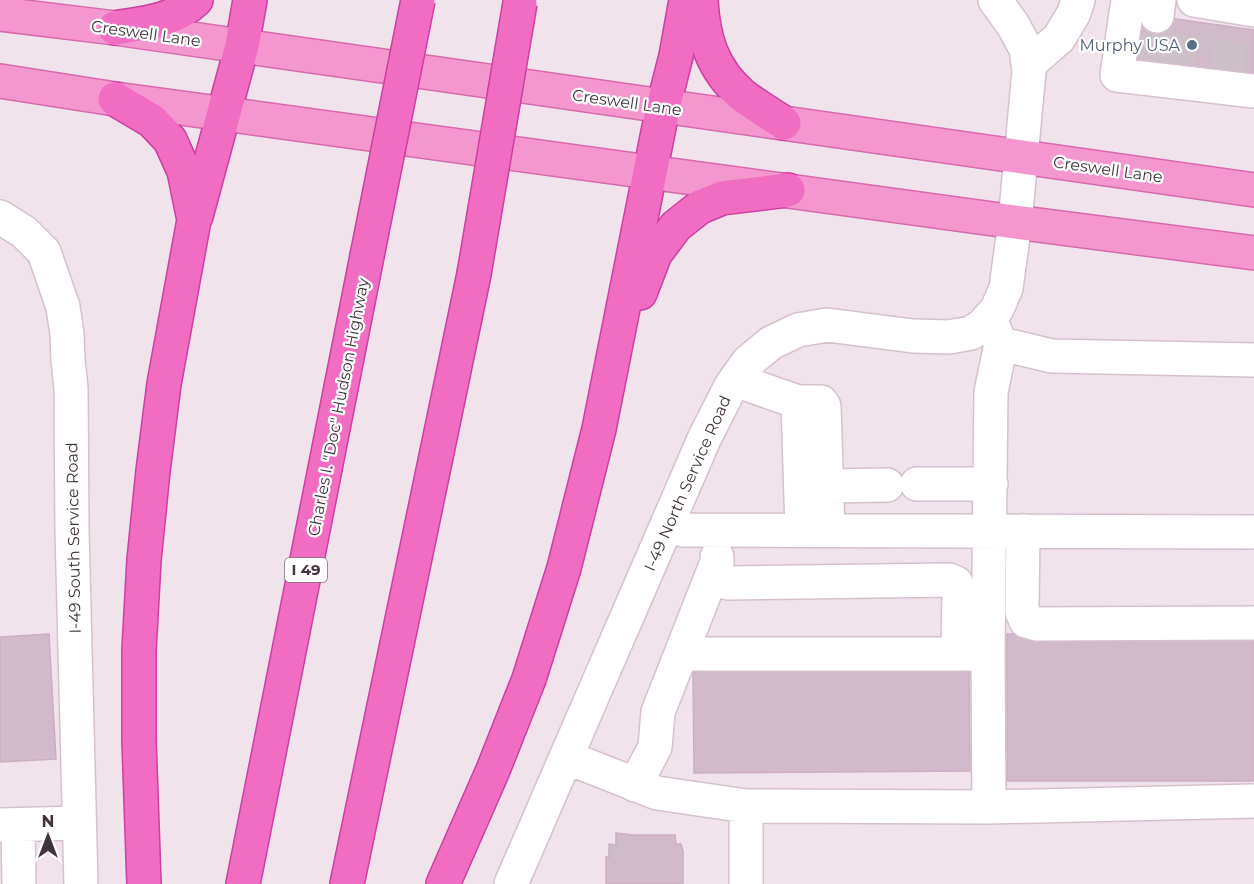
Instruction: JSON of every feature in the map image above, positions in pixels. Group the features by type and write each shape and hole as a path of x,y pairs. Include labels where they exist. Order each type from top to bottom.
{"highway":[{"path":"115,28 166,19 196,0"},
{"path":"144,884 139,740 139,650 144,560 153,471 164,384 195,220 242,46 250,0"},
{"name":"Charles I. \"Doc\" Hudson Highway","path":"243,884 418,0"},
{"path":"443,884 493,770 529,679 564,568 597,440 649,172 686,0"},
{"path":"701,0 702,22 709,49 722,74 742,94 784,123"},
{"path":"347,884 474,274 520,1"},
{"path":"115,99 152,121 170,140 184,171 195,220"},
{"path":"611,370 655,254 676,226 700,207 722,198 788,190"}],"main road":[{"name":"Creswell Lane","path":"0,14 115,28 1254,190"},
{"path":"0,81 115,99 1254,253"}],"street":[{"name":"I-49 North Service Road","path":"511,884 705,437 735,380 748,362 771,343 798,330 827,325 913,336 949,337 971,333 983,325 995,331 997,309 1006,288 1015,222 1029,71 1026,50 1013,25 995,0"},
{"path":"1028,65 1059,38 1074,13 1078,0"},
{"path":"1128,0 1117,75 1164,73 1235,84"},
{"path":"1175,7 1241,15"},
{"name":"I-49 South Service Road","path":"0,217 24,232 44,252 63,307 71,388 72,530 81,884"},
{"path":"973,654 990,531 991,392 995,331 1052,356 1254,360"},
{"path":"735,380 798,402 821,402 824,406 827,486 815,530"},
{"path":"798,402 815,530"},
{"path":"827,486 991,484"},
{"path":"668,525 683,530 1254,532"},
{"path":"635,784 655,747 658,712 717,562 718,530"},
{"path":"1023,531 1022,612 1026,621 1036,624 1254,623"},
{"path":"712,577 728,583 949,580 956,583 973,654 989,807"},
{"path":"682,652 690,654 973,654"},
{"path":"566,757 657,793 746,806 989,807 1254,801"},
{"path":"746,806 746,884"},
{"path":"19,884 9,825 79,823"}],"building":[{"name":"Murphy USA","path":"1134,13 1254,30 1254,77 1127,60"},
{"path":"49,634 56,759 0,762 0,637"},
{"path":"1007,634 1254,636 1254,781 1007,781"},
{"path":"969,666 970,771 694,773 693,668"},
{"path":"616,833 675,835 676,844 681,844 683,851 683,884 606,884 606,857 609,857 609,844 616,845"}],"tunnel":[{"path":"1153,64 1157,16"},
{"path":"1177,67 1182,20"},
{"path":"1227,74 1233,27"}],"place":[{"name":"Murphy USA","path":"1192,45"}]}
